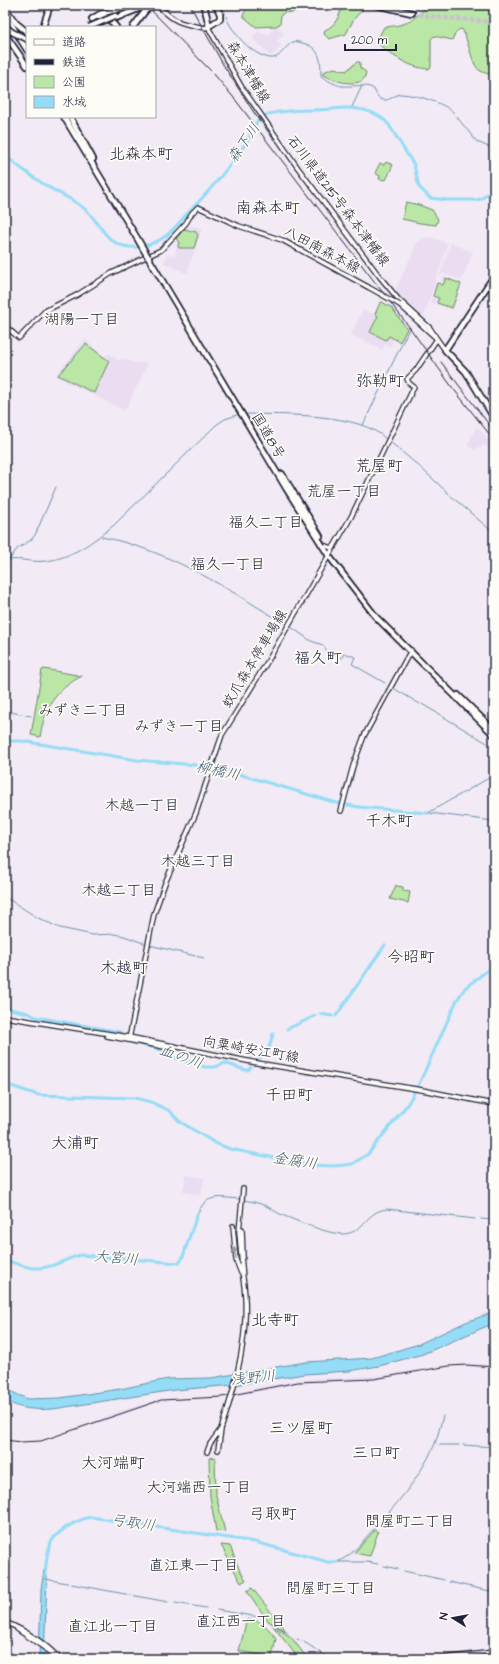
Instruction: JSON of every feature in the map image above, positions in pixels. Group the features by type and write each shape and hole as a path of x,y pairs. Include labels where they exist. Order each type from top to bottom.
{"highway":[{"path":"43,26 50,5"},
{"path":"115,26 105,16 92,19 100,14 133,5"},
{"path":"92,26 144,7 155,5"},
{"path":"203,5 209,27 218,24 222,19 222,14 217,5"},
{"path":"376,5 401,10"},
{"path":"380,5 394,8"},
{"path":"384,5 412,13"},
{"path":"134,26 144,7"},
{"path":"5,8 16,23 26,31"},
{"path":"98,26 115,17"},
{"path":"6,20 12,32 26,39"},
{"path":"6,20 26,52"},
{"path":"6,36 26,65"},
{"path":"62,118 99,175"},
{"name":"国道8号","path":"67,118 99,175 326,546 330,555"},
{"name":"国道8号","path":"67,118 138,238"},
{"path":"71,118 95,164"},
{"path":"494,276 445,350 466,372 494,418"},
{"name":"国道8号","path":"246,417 330,555 376,617 494,729"},
{"name":"国道8号","path":"410,650 494,735"}],"main road":[{"path":"155,5 175,21 185,24 209,27"},
{"name":"森本津幡線","path":"209,27 241,86 268,126"},
{"name":"石川県道215号森本津幡線","path":"268,126 390,289 430,328 437,339"},
{"name":"八田南森本線","path":"5,326 19,338 45,310 77,295 112,273 160,250 186,223 198,207 239,226 282,240 400,305 437,339 445,350"},
{"name":"蚊爪森本停車場線","path":"129,1038 147,944 158,901 196,813 218,744 226,727 269,659 353,514 414,387 407,379 416,370 437,339"},
{"path":"326,546 331,548 334,547"},
{"path":"341,809 353,766 364,736 410,650"},
{"name":"向粟崎安江町線","path":"5,1018 129,1038 257,1063 422,1091 494,1105"},
{"path":"243,1189 240,1214 239,1245 243,1278"},
{"path":"233,1226 236,1260 243,1278"},
{"path":"218,1450 221,1429 233,1389 242,1346 245,1315 242,1229"},
{"path":"207,1452 210,1444 221,1429"},
{"path":"5,1623 39,1641 60,1659"},
{"path":"50,1650 56,1659"},
{"path":"435,1659 494,1652"}],"shaded area":[{"path":"276,26 284,33 277,41 282,45 271,57 252,37 259,30 267,36"},
{"path":"186,225 202,228 187,273 164,263 167,255 175,256 177,242 174,239"},
{"path":"429,237 448,243 423,319 395,291 417,243 422,239"},
{"path":"451,243 473,252 462,280 442,274 438,280"},
{"path":"444,276 461,284 453,310 430,302 437,282 439,283"},
{"path":"380,301 391,305 409,328 402,343 393,339 390,347 385,345 382,350 351,335 363,310 374,314"},
{"path":"85,340 104,356 109,353 119,361 122,358 136,363 148,363 125,411 55,376"},
{"path":"477,426 494,448 494,452 492,453 485,444 480,448 477,447 476,450 467,446"},
{"path":"186,1175 205,1178 200,1196 183,1191"},
{"path":"469,1364 494,1366 494,1368 451,1366 374,1379 298,1383 263,1391 218,1398 162,1401 68,1433 69,1431 124,1410 162,1399 220,1396 294,1381 379,1376 442,1366"}],"green space":[{"path":"256,5 298,5 300,7 292,13 285,12 281,15 280,24 276,26 256,27 243,16 246,10"},
{"path":"342,5 352,5 363,9 354,19 346,34 329,39 324,34 325,30 332,26 340,13"},
{"path":"429,5 494,5 494,75 482,72 474,63 462,29 457,31 452,40 434,36 431,39 431,67 429,69 414,66 401,60 376,42 384,27 399,25 409,21"},
{"path":"357,62 360,62 360,68 366,72 361,81 353,83 338,81 323,75 323,72 334,68 346,71"},
{"path":"386,162 393,165 386,180 379,179 380,176 375,173 380,163 384,165"},
{"path":"406,202 432,210 438,219 436,225 402,219"},
{"path":"184,229 196,232 198,235 194,248 179,248 179,242 176,239"},
{"path":"446,278 461,284 452,308 437,303 439,298 433,296 437,283 443,285"},
{"path":"382,302 392,308 407,329 400,342 389,336 386,340 370,332 378,316 375,314 380,303"},
{"path":"86,344 109,361 94,393 58,375"},
{"path":"44,669 82,676 65,687 53,700 48,708 40,737 31,735 42,670"},
{"path":"396,885 403,887 403,891 410,892 408,903 390,899"},
{"path":"215,1457 216,1495 225,1532 216,1531 210,1496 209,1458"},
{"path":"375,1530 378,1532 370,1556 354,1553"},
{"path":"221,1545 230,1546 239,1569 246,1580 241,1583"},
{"path":"252,1588 286,1631 268,1621 247,1591"},
{"path":"247,1619 261,1623 270,1630 276,1638 272,1657 239,1651"},
{"path":"273,1626 291,1637 308,1659 299,1659"}],"water":[{"name":"浅野川","path":"494,1312 494,1323 423,1354 379,1366 349,1371 305,1374 234,1385 175,1390 53,1409 22,1408 5,1400 5,1387 28,1399 60,1398 120,1389 168,1379 211,1378 306,1362 372,1358 419,1344 466,1322"},
{"path":"44,1570 47,1577 44,1659 39,1659 41,1590"}],"waterway":[{"path":"222,5 229,23 238,36 246,45 263,56 269,58 277,57 290,44 300,42 313,47 316,51 320,59 321,76 328,81 342,86 370,87 374,89 379,98 382,100 388,100 399,94 420,97 443,105 454,113"},
{"path":"351,109 362,86"},
{"name":"森下川","path":"5,156 38,181 82,206 109,238 115,242 130,247 140,247 150,244 170,233 225,171 246,143 257,122 264,116 278,112 340,108 371,112 378,115 389,125 414,165 419,187 430,198 447,200 476,200 481,199 494,189"},
{"path":"456,116 477,142 489,147"},
{"path":"363,425 409,329"},
{"path":"8,560 46,561 74,553 82,548 114,525 216,425 225,419 240,414"},
{"path":"245,414 299,415 339,419 374,430 386,439"},
{"path":"389,441 420,467"},
{"path":"421,468 449,494"},
{"path":"9,560 17,549 31,540 35,535 56,487"},
{"path":"451,496 494,533"},
{"path":"102,537 127,543 175,561 221,585 287,625"},
{"path":"291,627 311,641 323,645 330,653 342,658 344,653 355,657 352,664 385,683"},
{"path":"393,688 420,704"},
{"path":"422,704 487,743"},
{"path":"5,711 31,716"},
{"name":"柳橋川","path":"5,741 22,741 137,760 208,766 337,803 359,807 428,813"},
{"path":"428,813 494,775"},
{"path":"429,813 494,821"},
{"path":"5,897 38,918 60,928 93,935 114,934 124,936 149,945 204,958"},
{"name":"血の川","path":"336,1016 385,945"},
{"name":"金腐川","path":"5,1084 38,1095 135,1098 151,1102 170,1111 179,1121 215,1143 230,1149 310,1165 333,1166 352,1164 368,1154 407,1105 419,1084 457,1000 465,988 494,965"},
{"name":"血の川","path":"5,1008 28,1013 36,1017 120,1032"},
{"name":"血の川","path":"320,1014 332,1016"},
{"name":"血の川","path":"287,1029 315,1016"},
{"name":"血の川","path":"257,1061 269,1048 273,1034"},
{"name":"血の川","path":"133,1043 156,1048 172,1057 205,1067 215,1067 225,1063 245,1070 248,1070 251,1067"},
{"path":"197,1215 205,1203 214,1198 240,1199"},
{"path":"243,1200 264,1205 280,1214 321,1230 338,1234 344,1234 357,1230 374,1214 387,1209 475,1219"},
{"name":"大宮川","path":"5,1261 28,1267 42,1268 81,1255 179,1263 182,1259 197,1215"},
{"path":"481,1219 494,1220"},
{"path":"337,1562 350,1554 358,1546 397,1503 421,1470 434,1446 443,1416"},
{"path":"439,1445 459,1445"},
{"path":"463,1445 494,1447"},
{"name":"弓取川","path":"45,1577 48,1550 54,1538 68,1526 80,1520 91,1517 255,1542 328,1562 337,1562"},
{"path":"338,1562 367,1562 378,1564"},
{"path":"384,1566 398,1569"},
{"path":"404,1571 444,1580"},
{"path":"45,1579 168,1602"},
{"path":"449,1582 494,1592"},
{"path":"175,1603 206,1608"},
{"path":"217,1610 259,1617"},
{"path":"272,1624 288,1633"},
{"path":"297,1639 301,1641"},
{"path":"304,1642 331,1659"}],"tunnel":[{"path":"412,13 434,17 494,22"}],"railway":[{"path":"146,5 213,73 234,98 410,328 452,387 494,440"},
{"path":"190,5 224,66 260,122"},
{"path":"258,117 274,140"},
{"path":"441,362 494,431"},
{"path":"5,1440 21,1442 41,1441 161,1400 222,1397 298,1382 374,1379 449,1366 467,1365 494,1367"}],"district":[{"name":"北森本町","path":"141,154"},
{"name":"南森本町","path":"268,208"},
{"name":"湖陽一丁目","path":"82,319"},
{"name":"弥勒町","path":"380,381"},
{"name":"荒屋町","path":"379,466"},
{"name":"荒屋一丁目","path":"344,491"},
{"name":"福久二丁目","path":"266,522"},
{"name":"福久一丁目","path":"228,564"},
{"name":"福久町","path":"318,658"},
{"name":"みずき二丁目","path":"83,710"},
{"name":"みずき一丁目","path":"179,726"},
{"name":"木越一丁目","path":"142,805"},
{"name":"千木町","path":"389,821"},
{"name":"木越三丁目","path":"198,861"},
{"name":"木越二丁目","path":"119,890"},
{"name":"今昭町","path":"411,957"},
{"name":"木越町","path":"124,968"},
{"name":"千田町","path":"289,1095"},
{"name":"大浦町","path":"75,1143"},
{"name":"北寺町","path":"275,1320"},
{"name":"三ツ屋町","path":"301,1428"},
{"name":"三口町","path":"376,1453"},
{"name":"大河端町","path":"113,1463"},
{"name":"大河端西一丁目","path":"199,1487"},
{"name":"弓取町","path":"273,1514"},
{"name":"問屋町二丁目","path":"410,1521"},
{"name":"直江東一丁目","path":"194,1565"},
{"name":"問屋町三丁目","path":"331,1588"},
{"name":"直江西一丁目","path":"241,1621"},
{"name":"直江北一丁目","path":"113,1626"}]}
